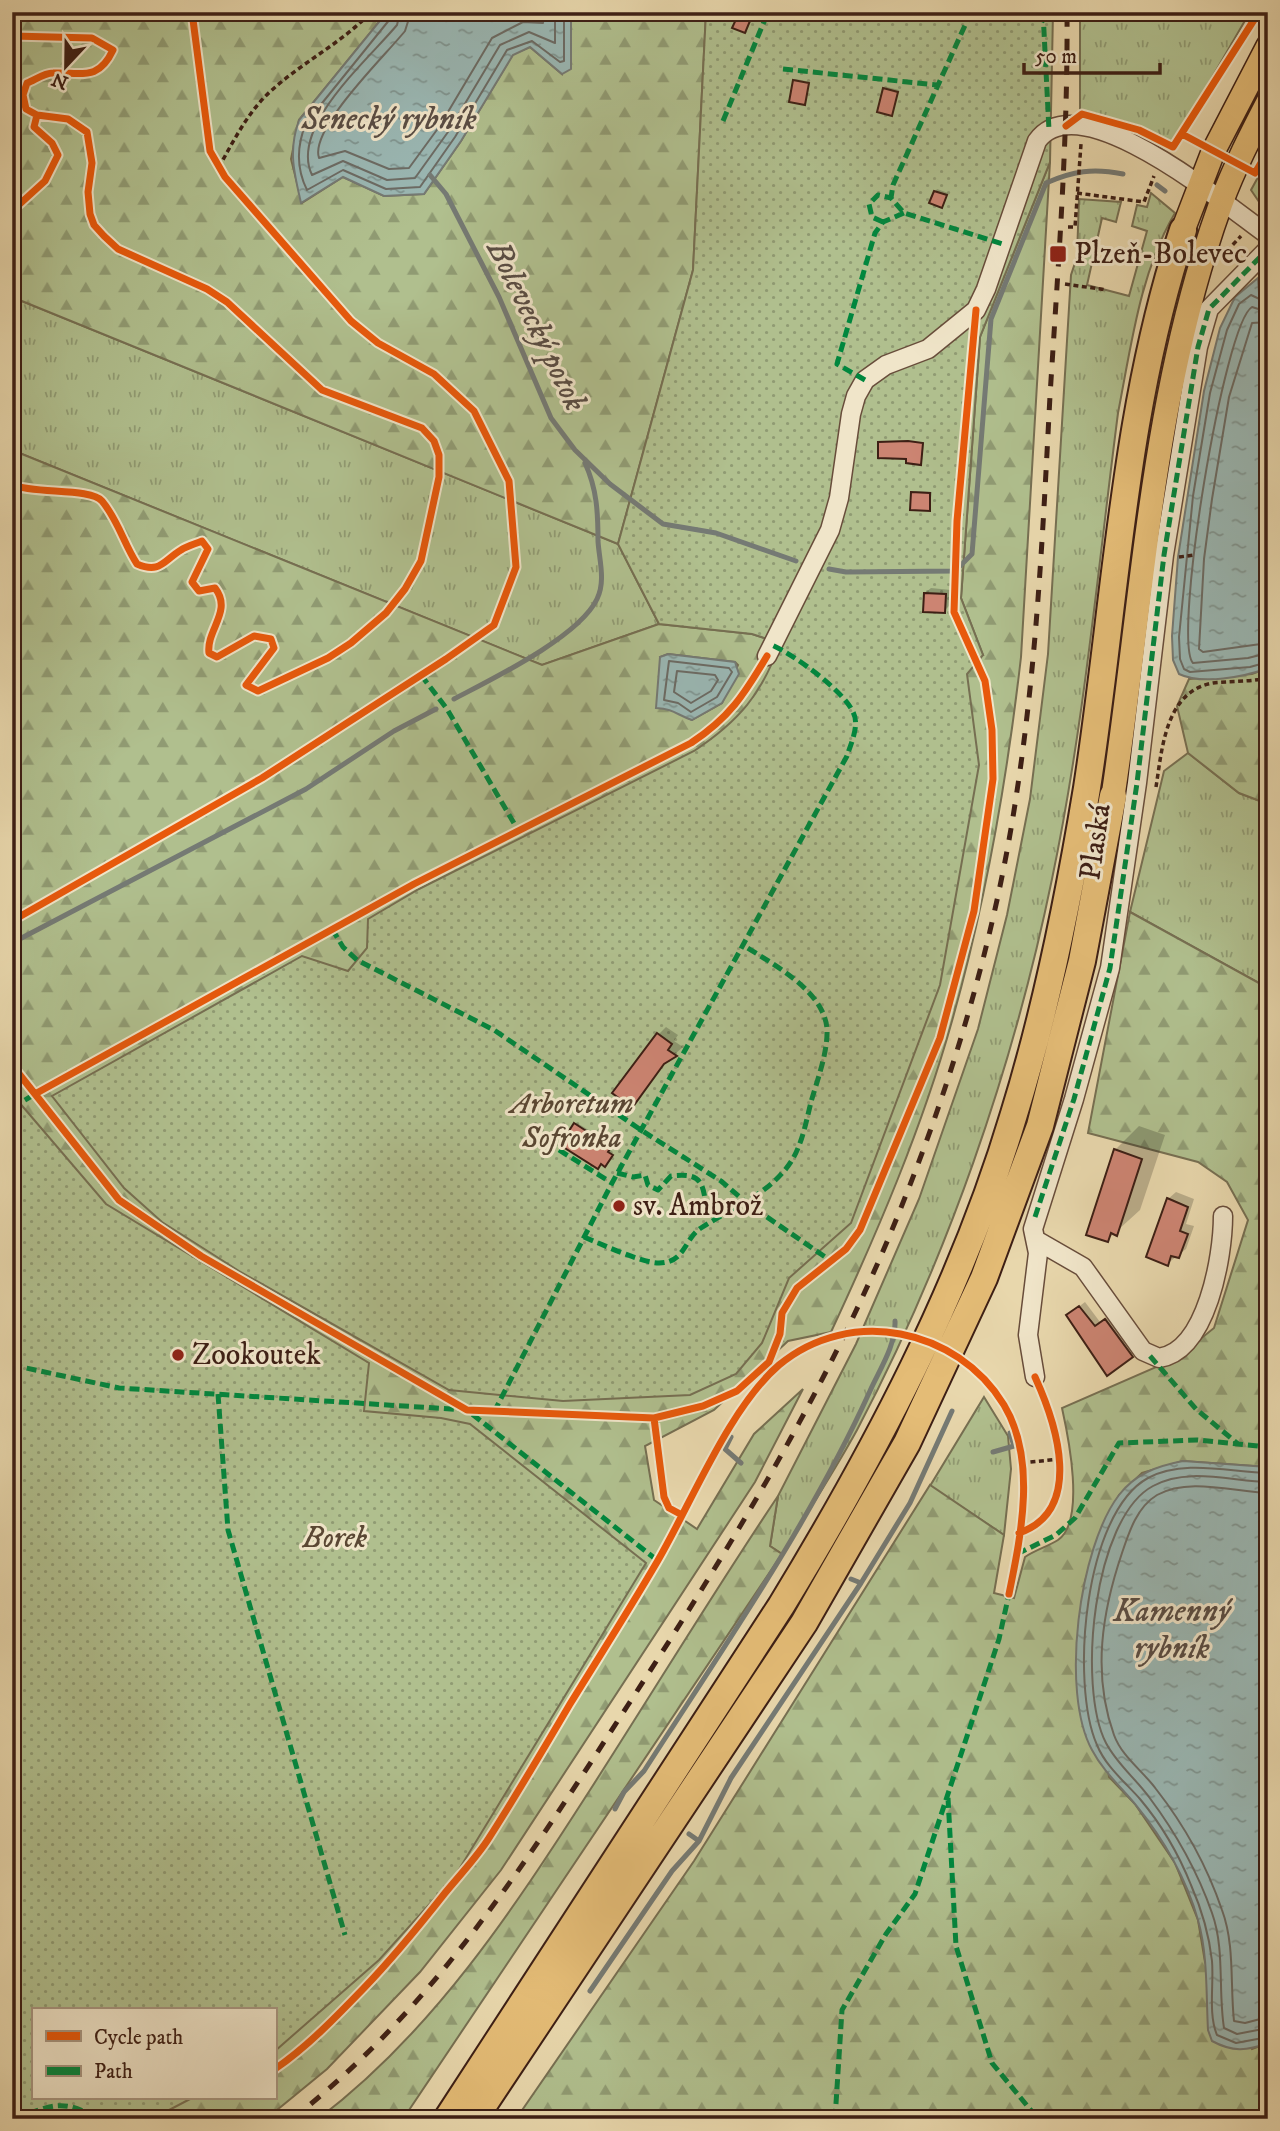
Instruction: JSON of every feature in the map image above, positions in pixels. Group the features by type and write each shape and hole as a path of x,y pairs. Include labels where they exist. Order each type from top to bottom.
{"highway":[{"name":"Plaská","path":"447,2119 782,1606 832,1524 882,1430 957,1269 1014,1117 1055,954 1086,790 1133,430 1151,342 1183,230"},
{"path":"474,2119 804,1623 856,1536 913,1430 984,1278 1040,1126 1082,961 1114,796"}],"main road":[{"name":"Plaská","path":"1183,230 1199,184 1268,46"},
{"name":"Plaská","path":"1114,796 1161,435 1178,349 1222,202 1268,102"}],"street":[{"path":"767,656 830,530 839,498 856,396 874,373 928,349 976,310 1043,133 1066,126 1126,139 1167,162 1268,236"},
{"name":"Plaská","path":"1035,1377 1028,1335 1037,1276 1033,1229 1074,1099 1112,956 1138,783 1164,555 1198,347 1209,309 1268,249"},
{"path":"1036,1240 1083,1267 1143,1351 1159,1358 1176,1353 1201,1320 1217,1273 1223,1216"}],"path":[{"path":"219,166 241,128 271,90 351,34 372,12"},
{"path":"1068,227 1075,228 1080,156"},
{"path":"215,159 225,177"},
{"path":"1077,193 1144,202 1150,178 1167,162"},
{"path":"1223,255 1238,241 1249,222"},
{"path":"1065,284 1107,290"},
{"path":"1178,557 1195,555"},
{"path":"1155,796 1165,735 1175,709 1186,696 1203,686 1268,678"},
{"path":"1166,706 1175,709"},
{"path":"1059,1446 1059,1469"},
{"path":"1022,1463 1059,1459"}],"green space":[{"path":"12,12 378,12 380,21 299,120 291,159 302,203 343,177 384,196 424,194 461,141 513,54 530,47 562,74 571,12 706,12 693,270 618,544 12,297"},
{"name":"Arboretum Sofronka","path":"706,12 1053,12 1050,162 980,337 961,598 983,655 967,674 979,765 940,985 851,1223 789,1278 762,1343 736,1374 690,1395 563,1401 449,1390 239,1271 162,1222 124,1188 52,1096 302,956 348,971 367,948 368,919 419,889 694,751 724,729 757,692 780,643 752,634 659,624 618,544 693,270"},
{"path":"1080,12 1250,12 1174,143 1136,125 1080,110"},
{"path":"1268,159 1268,215 1251,190"},
{"name":"Borek","path":"1050,162 1021,657 1002,795 985,886 940,1061 898,1179 831,1332 788,1341 714,1410 645,1446 654,1500 697,1529 754,1434 803,1389 755,1482 501,1870 420,1972 327,2069 266,2119 12,2119 12,450 542,665 659,624 752,634 780,643 983,655 961,598 980,337","holes":["668,654 735,662 738,665 722,703 692,720 684,716 673,702 660,657"]},
{"path":"1151,193 1175,213 1153,260 1138,310 1127,362 1118,413 1073,763 1052,879 1018,1021 974,1162 920,1298 857,1430 782,1554 770,1546 778,1496 856,1344 919,1199 978,1029 1007,915 1030,799 1048,654 1071,275 1077,257 1079,199 1121,202 1116,222 1102,218 1087,285 1129,296 1147,231 1132,226 1137,205 1147,207"},
{"path":"12,297 618,544 659,624 542,665 12,450"},
{"path":"1268,668 1268,804 1239,793 1188,753 1177,706 1189,679 1252,674"},
{"path":"1188,753 1239,793 1268,804 1268,988 1130,912 1164,771"},
{"path":"1130,912 1268,988 1268,1467 1183,1461 1142,1473 1119,1495 1102,1528 1085,1581 1109,1777 1135,1804 1175,1863 1198,1920 1205,1962 1252,2049 1268,2043 1268,2119 516,2119 694,1861 930,1485 1004,1535 994,1593 1014,1598 1025,1557 1058,1540 1066,1530 1071,1515 1073,1477 1062,1408 1177,1358 1214,1328 1248,1220 1227,1182 1198,1162 1088,1133"},
{"path":"12,1094 106,1204 369,1363 364,1411 441,1418 470,1424 646,1563 455,1876 379,1960 276,2050 276,2008 32,2008 32,2100 188,2100 152,2119 12,2119"},
{"path":"984,1397 1008,1436 1011,1469 1004,1535 930,1486"},
{"path":"778,1496 770,1546 782,1554 403,2119 318,2119 360,2085 398,2048 468,1967 500,1924 561,1835"}],"water":[{"name":"Senecký rybník","path":"387,12 571,12 571,69 562,74 530,47 513,55 461,141 424,194 384,196 343,177 301,203 293,152 299,120"},
{"path":"1258,278 1259,293 1268,297 1268,668 1223,678 1199,679 1179,674 1173,660 1172,636 1178,557 1204,391 1220,328 1235,297"},
{"path":"668,654 735,662 739,674 722,703 692,720 656,708 660,657"},
{"name":"Kamenný rybník","path":"1183,1461 1268,1467 1268,2043 1246,2049 1233,2049 1212,2041 1208,2030 1204,1947 1193,1904 1180,1874 1155,1830 1096,1758 1082,1725 1077,1693 1078,1620 1093,1549 1105,1519 1119,1495 1139,1476 1164,1465"}],"building":[{"path":"738,15 750,21 745,33 732,28"},
{"path":"793,80 809,83 805,105 789,102"},
{"path":"883,88 898,92 892,116 877,112"},
{"path":"934,191 947,195 942,208 929,203"},
{"path":"878,442 923,443 921,465 906,463 906,459 878,458"},
{"path":"911,492 930,493 930,511 910,510"},
{"path":"924,593 946,594 945,613 923,612"},
{"path":"657,1033 672,1044 668,1050 677,1056 664,1064 632,1108 612,1093"},
{"path":"574,1123 611,1147 608,1152 613,1155 605,1167 601,1164 598,1169 560,1145"},
{"path":"1114,1149 1142,1159 1117,1236 1111,1233 1108,1242 1086,1235"},
{"path":"1167,1198 1188,1207 1180,1231 1188,1234 1179,1258 1171,1256 1168,1266 1146,1257"},
{"path":"1079,1306 1095,1326 1105,1319 1133,1357 1107,1376 1066,1315"}],"waterway":[{"name":"Bolevecký potok","path":"829,569 846,572 955,571 972,554 991,319 1046,183 1083,172 1123,174"},
{"name":"Bolevecký potok","path":"430,175 446,194 499,297 551,418 575,450 610,484 663,524 716,533 796,561"},
{"name":"Bolevecký potok","path":"1157,185 1165,191"},
{"path":"454,699 511,669 554,642 572,628 597,599 602,577 597,511 592,482 585,463"},
{"path":"12,943 306,789 394,731 436,709"},
{"path":"615,1809 624,1792 644,1771 793,1538 883,1366 893,1339 895,1321"},
{"path":"861,1583 910,1503 952,1411"},
{"path":"993,1452 1014,1446 1010,1433"},
{"path":"731,1437 725,1449 741,1463"},
{"path":"689,1834 699,1841 731,1778 861,1583 851,1579"},
{"path":"590,1991 672,1871 699,1841"}],"railway":[{"path":"292,2119 344,2075 436,1979 517,1873 591,1762 744,1520 815,1393 878,1262 925,1146 958,1047 987,945 1009,842 1024,742 1038,594 1059,252 1066,108 1067,12"}],"marked path":[{"path":"723,121 768,12"},
{"path":"971,12 893,185 891,198 904,213 1003,244"},
{"path":"1026,12 1045,21"},
{"path":"1043,12 1049,130"},
{"path":"783,69 937,85"},
{"path":"883,222 872,217 869,204 878,195 891,198"},
{"path":"865,380 837,364 875,233 883,222 904,213"},
{"path":"1035,1217 1074,1099 1110,968 1137,783 1164,555 1198,347 1209,309 1268,249"},
{"path":"559,1150 612,1183 847,756 856,723 848,703 817,674 772,645"},
{"path":"421,675 447,709 518,830"},
{"path":"332,929 343,947 357,960 494,1030 721,1181 748,1204 831,1261"},
{"path":"584,1237 642,1260 668,1262 679,1255 701,1228 765,1189 795,1156 824,1057 827,1038 824,1015 817,1002 795,979 743,945"},
{"path":"12,1108 35,1094"},
{"path":"617,1173 633,1177 645,1175 648,1185 658,1190 671,1176 694,1177 701,1185 706,1207 723,1214"},
{"path":"494,1412 612,1183"},
{"path":"1150,1356 1196,1409 1238,1444"},
{"path":"12,1365 119,1388 467,1410 658,1561"},
{"path":"218,1394 228,1530 345,1935"},
{"path":"1017,1554 1056,1535 1075,1518 1119,1443 1197,1440 1268,1447"},
{"path":"835,2119 842,2010 886,1934 915,1894 999,1639 1009,1594"},
{"path":"948,1798 956,1946 992,2063 1038,2119"},
{"path":"15,2119 56,2106 75,2108 97,2119"}],"cycle path":[{"path":"12,921 262,778 446,659 494,625 516,567 509,481 474,411 434,374 378,343 351,321 225,177 210,151 192,12"},
{"path":"1066,126 1082,114 1139,130 1173,147 1259,12"},
{"path":"12,36 92,38 113,50 95,71 46,74 27,83 23,95 26,109 37,115 68,119 87,132 92,163 88,192 90,214 94,225 104,236 118,249 207,289 227,302 322,390 422,428 434,441 439,455 439,477 421,561 405,589 386,613 351,643 328,658 258,691 246,685 274,648 271,639 254,636 217,657 209,653 211,636 221,605 215,588 199,591 192,582 208,549 202,541 183,549 161,565 145,567 137,564 112,516 96,497 12,485"},
{"path":"12,211 45,181 58,155 52,143 34,127 37,115"},
{"path":"1182,134 1255,173 1268,151"},
{"path":"12,1065 119,1200 201,1256 467,1410 654,1418 703,1406 737,1391 769,1362 780,1334 782,1313 797,1288 846,1249 860,1230 940,1038 974,911 993,779 992,730 985,681 954,612 957,521 976,310"},
{"path":"35,1094 414,884 691,743 735,705 767,656"},
{"path":"276,2068 321,2031 374,1977 482,1848 646,1580 727,1431 761,1383 779,1365 807,1347 838,1336 869,1331 900,1334 931,1343 959,1358 984,1379 1004,1405 1014,1426 1023,1473 1021,1523 1009,1594"},
{"path":"1019,1533 1039,1522 1052,1505 1059,1486 1057,1441 1035,1377"},
{"path":"654,1418 664,1497 669,1508 682,1515"}],"place":[{"name":"Plzeň-Bolevec","path":"1058,254"},
{"name":"sv. Ambrož","path":"619,1206"},
{"name":"Zookoutek","path":"178,1355"}]}
